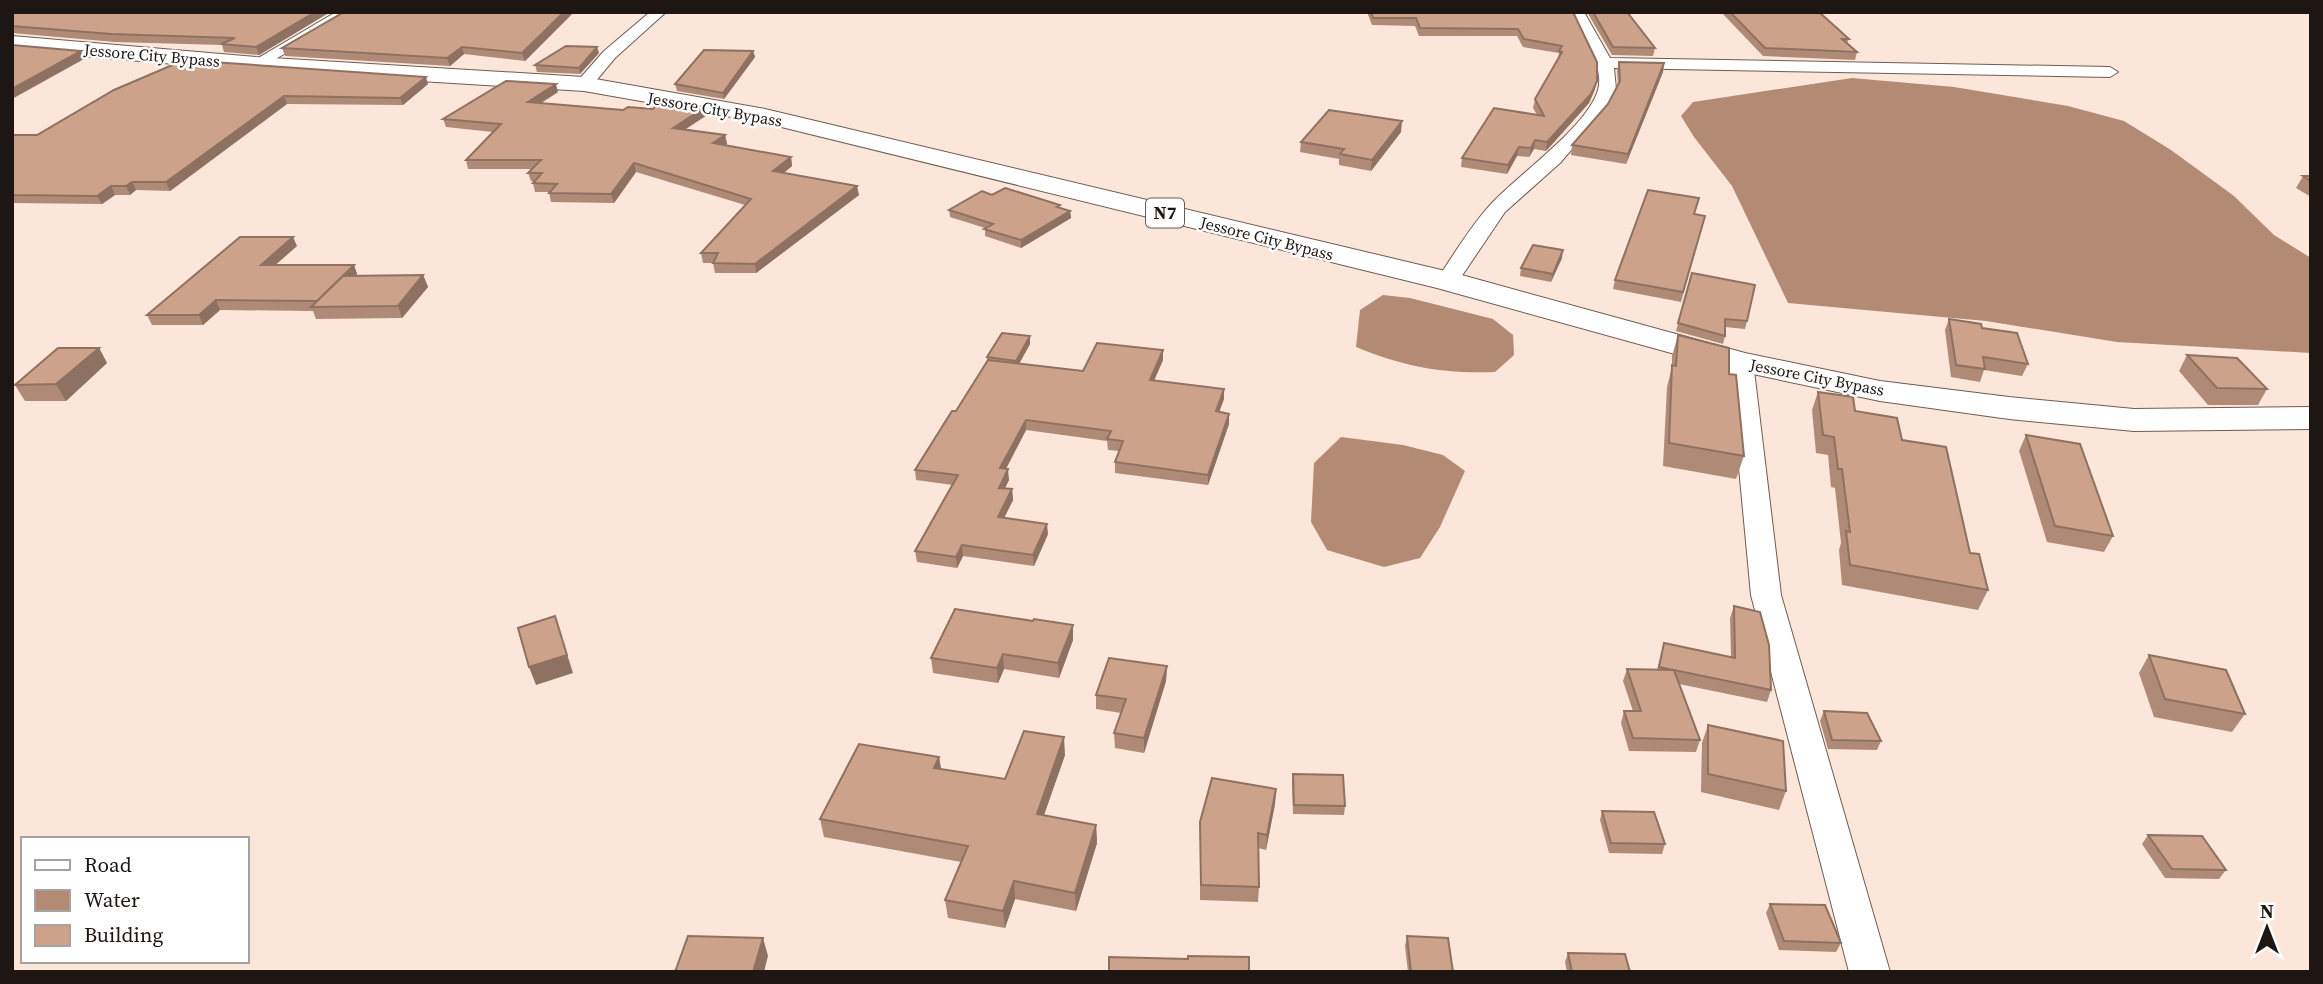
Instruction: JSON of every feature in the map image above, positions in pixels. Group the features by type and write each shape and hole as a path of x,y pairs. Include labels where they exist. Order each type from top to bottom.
{"highway":[{"name":"Jessore City Bypass","path":"12,43 256,64 584,84 765,116 1447,282 1741,362 1880,391 2009,408 2134,420 2311,418"}],"street":[{"path":"256,64 348,12"},
{"path":"584,84 598,63 622,46 659,12"},
{"path":"1447,282 1498,208 1553,159 1598,108 1607,89 1605,62 1576,12"},
{"path":"1605,62 2110,72"},
{"path":"1741,362 1766,595 1870,972"}],"water":[{"path":"1852,78 1954,87 2068,106 2124,121 2171,150 2234,196 2274,235 2311,258 2311,353 2117,342 1986,321 1788,303 1732,186 1681,116 1693,102"},
{"path":"1383,295 1410,298 1493,319 1513,335 1514,355 1495,372 1458,372 1391,360 1356,347 1360,310"},
{"path":"1341,437 1403,445 1443,455 1465,471 1440,527 1420,558 1384,567 1327,550 1311,522 1314,463"}],"building":[{"path":"12,12 315,12 256,47 221,44 235,38 111,34 12,26"},
{"path":"344,12 564,12 522,53 462,47 447,58 282,48"},
{"path":"1371,12 1573,12 1597,62 1597,81 1591,94 1547,142 1535,140 1531,148 1519,147 1508,165 1462,158 1494,108 1544,116 1535,99 1562,52 1559,51 1562,46 1524,39 1518,29 1420,28 1416,18 1373,18"},
{"path":"1593,12 1627,12 1655,48 1613,47"},
{"path":"1730,12 1819,12 1849,39 1842,39 1857,52 1765,48"},
{"path":"12,45 81,51 12,89"},
{"path":"566,46 597,47 579,68 535,65"},
{"path":"704,50 753,51 723,93 675,84"},
{"path":"184,60 426,77 400,98 284,96 166,182 132,182 126,186 111,186 97,196 12,195 12,135 37,135 114,90"},
{"path":"1619,62 1664,63 1628,154 1572,145 1608,104 1620,81"},
{"path":"506,81 556,84 528,102 623,110 628,107 653,109 661,99 705,107 673,128 725,135 713,143 791,157 773,171 857,186 755,264 713,263 718,253 701,253 751,199 634,163 611,194 549,193 557,184 533,183 542,173 528,173 541,160 466,160 501,124 443,119"},
{"path":"1329,110 1402,121 1372,160 1340,154 1344,149 1301,142"},
{"path":"1005,188 1060,205 1057,207 1070,211 1021,240 984,229 993,224 949,210 982,191 992,195"},
{"path":"1648,190 1699,198 1694,214 1705,216 1683,292 1615,280"},
{"path":"240,237 293,237 261,265 354,265 317,301 216,300 199,315 147,315"},
{"path":"1533,245 1563,250 1553,274 1521,268"},
{"path":"1692,273 1755,285 1747,321 1725,319 1725,336 1678,323"},
{"path":"423,275 398,306 311,307 343,276"},
{"path":"1949,319 1981,324 1982,328 2017,333 2028,364 1983,357 1985,369 1956,365"},
{"path":"1002,333 1030,336 1016,361 987,357"},
{"path":"1678,335 1729,348 1729,374 1736,375 1744,456 1669,443 1672,365 1676,366"},
{"path":"1097,343 1163,350 1150,380 1224,389 1216,411 1229,414 1208,475 1115,462 1123,441 1107,439 1111,431 1026,420 1000,468 1008,469 999,488 1012,489 998,517 1047,524 1033,555 962,545 956,557 915,551 958,475 915,470 988,360 1083,371"},
{"path":"58,348 99,348 56,384 15,385"},
{"path":"2187,355 2237,358 2267,389 2217,388"},
{"path":"1818,392 1853,397 1855,411 1897,418 1902,440 1946,447 1970,553 1979,554 1988,590 1850,565 1846,531 1850,532 1842,469 1838,469 1834,437 1823,435"},
{"path":"2026,435 2080,444 2113,536 2055,526"},
{"path":"1734,606 1760,612 1769,645 1771,690 1674,670 1700,740 1633,738 1624,711 1641,711 1627,669 1673,670 1659,667 1664,643 1735,658"},
{"path":"955,609 1073,625 1058,663 1003,654 997,668 931,658"},
{"path":"555,616 567,655 529,667 518,628"},
{"path":"2149,655 2226,670 2245,714 2165,699"},
{"path":"1109,658 1167,666 1144,738 1114,733 1126,699 1096,695"},
{"path":"1824,711 1867,713 1881,741 1832,740"},
{"path":"1708,725 1783,741 1786,791 1708,774"},
{"path":"1024,731 1064,737 1037,814 1096,825 1075,893 1014,881 1003,911 945,900 968,846 820,819 859,744 939,757 934,768 1005,779"},
{"path":"1293,774 1343,775 1345,806 1294,805"},
{"path":"1212,778 1276,789 1267,835 1258,833 1259,887 1201,885 1200,822"},
{"path":"1602,811 1654,812 1665,844 1611,843"},
{"path":"2148,835 2202,836 2226,870 2172,869"},
{"path":"1770,904 1825,905 1841,943 1784,941"},
{"path":"688,936 763,938 753,972 675,972"},
{"path":"1407,936 1448,938 1453,972 1411,972"},
{"path":"1568,953 1625,954 1630,972 1572,972"},
{"path":"1188,956 1249,957 1249,972 1109,972 1109,957 1188,959"}]}
